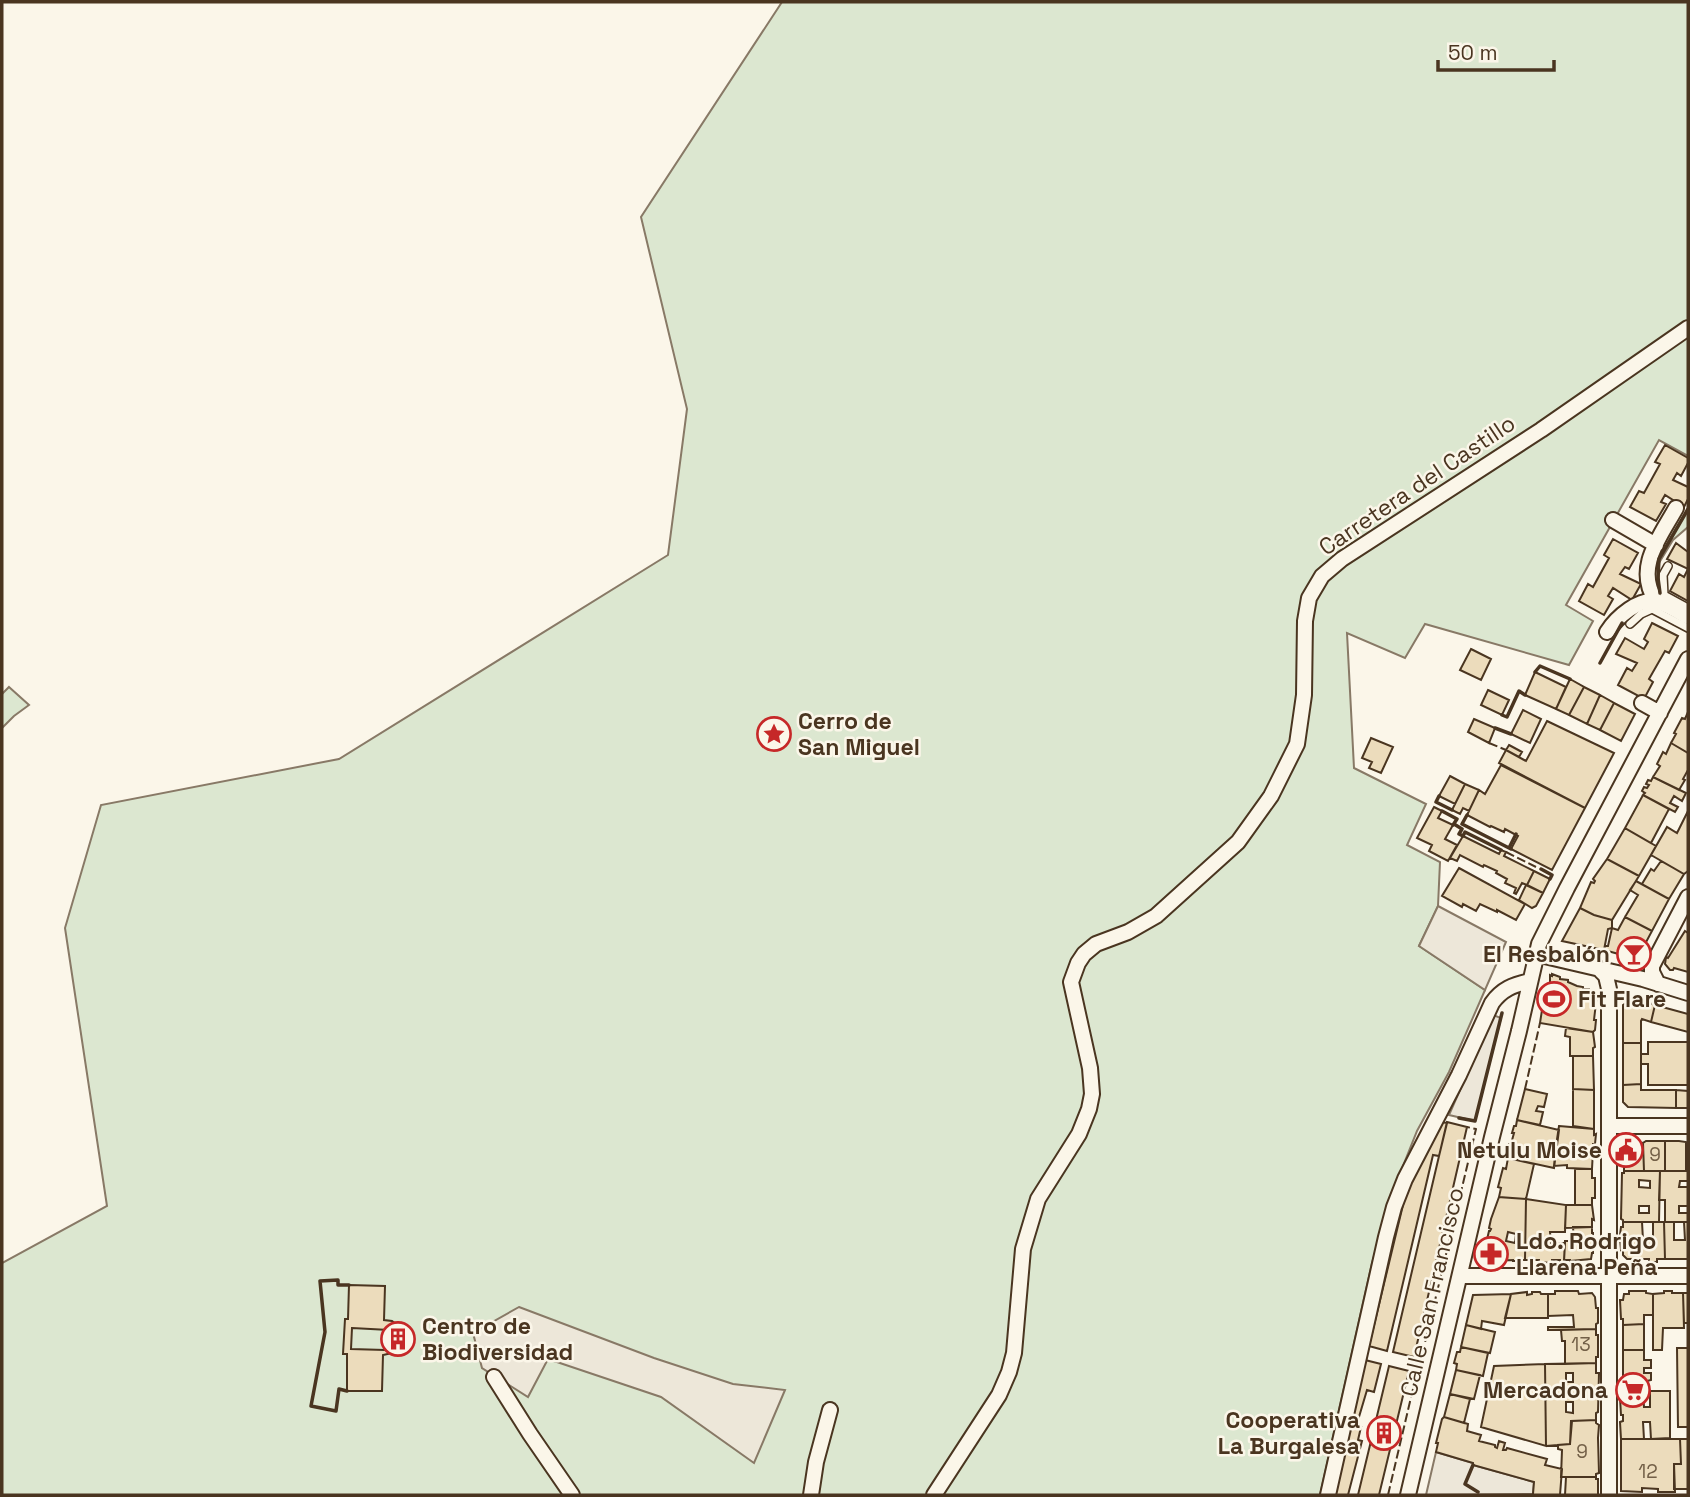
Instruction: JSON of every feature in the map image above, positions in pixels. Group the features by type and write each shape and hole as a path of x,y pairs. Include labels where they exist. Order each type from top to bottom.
{"street":[{"name":"Carretera del Castillo","path":"934,1495 999,1395 1009,1372 1014,1353 1023,1249 1038,1199 1079,1135 1089,1109 1093,1094 1090,1068 1071,982 1078,963 1096,944 1128,932 1156,916 1238,842 1271,796 1297,744 1304,695 1305,621 1309,598 1322,576 1342,559 1541,430 1688,328"},
{"path":"1656,601 1647,581 1649,558 1676,508"},
{"path":"1613,520 1656,545"},
{"path":"1607,632 1620,617 1646,602 1656,601 1688,617"},
{"name":"Calle San Francisco","path":"1408,1495 1536,954 1543,934 1688,659"},
{"path":"1642,703 1660,713"},
{"path":"1658,984 1652,966 1688,897"},
{"path":"1536,954 1643,979 1688,993"},
{"path":"1601,971 1606,976 1609,989 1609,1495"},
{"path":"1328,1495 1394,1207 1405,1179 1492,1003 1507,987 1530,981"},
{"path":"1609,1126 1688,1126"},
{"path":"1460,1276 1688,1276"},
{"path":"494,1377 572,1495"},
{"path":"811,1495 816,1462 830,1410"}],"lane":[{"path":"1668,566 1663,575 1664,595 1688,608"},
{"path":"1630,624 1640,614 1652,609 1688,628"}],"green space":[{"path":"782,2 1688,2 1688,456 1659,440 1566,605 1593,621 1569,665 1425,624 1405,658 1347,633 1354,768 1426,804 1407,845 1440,862 1438,906 1419,946 1485,990 1449,1072 1417,1131 1393,1191 1372,1263 1320,1495 2,1495 2,1263 107,1206 65,928 101,805 339,759 668,555 687,409 641,217"},
{"path":"1688,509 1688,527 1673,540 1659,563 1659,559"},
{"path":"9,687 29,705 2,728 2,694"}],"shaded area":[{"path":"1438,906 1506,942 1485,990 1419,946"},
{"path":"1493,1015 1501,1018 1475,1121 1449,1115"},
{"path":"519,1307 654,1358 733,1384 785,1390 754,1463 661,1397 548,1359 528,1397 482,1368 473,1333"},
{"path":"1436,1452 1534,1482 1533,1494 1426,1495"}],"building":[{"path":"1665,445 1688,458 1681,476 1677,473 1673,480 1688,487 1688,499 1684,507 1665,495 1661,502 1666,504 1656,521 1630,507 1639,491 1644,493 1660,464 1655,462"},
{"path":"1613,539 1638,553 1629,569 1625,567 1620,574 1641,584 1632,600 1613,588 1608,596 1613,599 1604,615 1579,601 1588,584 1593,587 1609,558 1604,555"},
{"path":"1676,543 1688,552 1688,569 1667,559"},
{"path":"1688,569 1688,601 1670,591 1679,574 1684,577"},
{"path":"1652,623 1678,636 1669,653 1665,651 1649,679 1653,682 1644,699 1618,685 1627,668 1632,671 1637,663 1616,654 1625,638 1644,649 1648,642 1644,639"},
{"path":"1471,649 1491,659 1481,680 1460,670"},
{"path":"1535,672 1566,687 1556,709 1525,695"},
{"path":"1570,679 1584,687 1569,715 1556,709"},
{"path":"1584,687 1600,695 1587,724 1569,715"},
{"path":"1488,690 1509,700 1502,715 1481,705"},
{"path":"1600,695 1614,703 1600,730 1587,724"},
{"path":"1614,703 1635,714 1621,741 1600,730"},
{"path":"1523,710 1541,719 1530,743 1511,734"},
{"path":"1688,712 1688,753 1671,743 1682,718 1685,719"},
{"path":"1474,719 1495,728 1489,743 1468,732"},
{"path":"1547,721 1614,753 1585,808 1499,763 1506,750 1526,761"},
{"path":"1371,738 1393,747 1381,773 1369,768 1372,762 1362,758"},
{"path":"1671,743 1688,753 1688,770 1679,790 1653,777 1660,766 1657,764 1663,752 1666,754"},
{"path":"1509,745 1522,752 1519,757 1506,750"},
{"path":"1501,765 1585,808 1552,870 1511,849 1518,836 1505,829 1504,832 1490,827 1467,815 1479,790 1485,794"},
{"path":"1450,776 1465,784 1455,804 1439,796"},
{"path":"1653,777 1686,793 1682,801 1674,796 1670,803 1678,807 1675,812 1643,795 1644,787 1647,788 1648,780 1651,781"},
{"path":"1465,784 1479,790 1469,811 1463,808 1460,814 1452,810"},
{"path":"1643,795 1669,809 1651,843 1625,828"},
{"path":"1434,807 1442,811 1438,818 1453,825 1445,839 1457,845 1448,861 1429,851 1432,845 1417,838"},
{"path":"1688,811 1688,871 1684,874 1651,855 1667,827 1677,833"},
{"path":"1625,828 1656,846 1639,876 1607,859"},
{"path":"1463,836 1499,854 1501,850 1506,852 1504,856 1534,871 1527,885 1522,883 1516,894 1516,888 1505,883 1507,879 1496,873 1497,871 1460,855 1457,861 1450,858"},
{"path":"1607,859 1639,876 1612,920 1580,908 1591,882 1594,883 1593,879"},
{"path":"1661,861 1684,874 1669,899 1642,884 1651,869 1654,871"},
{"path":"1459,868 1525,904 1516,920 1480,904 1476,911 1463,904 1462,907 1442,896"},
{"path":"1534,871 1550,879 1543,893 1527,885"},
{"path":"1636,881 1669,899 1652,931 1625,917 1638,895 1630,890"},
{"path":"1526,885 1543,893 1532,908 1519,900"},
{"path":"1580,908 1612,920 1604,950 1562,941"},
{"path":"1625,917 1652,931 1637,959 1604,950 1605,946 1608,946 1612,928 1618,930"},
{"path":"1685,931 1688,933 1688,972 1674,968 1670,970 1665,964 1666,957 1668,958"},
{"path":"1552,974 1597,994 1593,1032 1540,1023"},
{"path":"1634,998 1655,1005 1651,1022 1641,1021 1641,1043 1623,1043 1623,1005"},
{"path":"1655,1005 1688,1014 1688,1032 1651,1022"},
{"path":"1566,1028 1593,1032 1593,1056 1570,1056 1570,1037 1565,1036"},
{"path":"1648,1042 1688,1042 1688,1085 1648,1085 1648,1064 1641,1064 1641,1054 1648,1054"},
{"path":"1623,1043 1641,1043 1641,1084 1623,1085"},
{"path":"1573,1056 1593,1056 1594,1090 1573,1089"},
{"path":"1641,1084 1641,1090 1676,1090 1676,1108 1628,1107 1623,1102 1623,1085"},
{"path":"1525,1089 1547,1094 1544,1107 1538,1106 1536,1111 1543,1112 1540,1125 1517,1120"},
{"path":"1573,1089 1594,1090 1594,1129 1573,1126"},
{"path":"1676,1090 1688,1091 1688,1108 1676,1108"},
{"path":"1517,1120 1559,1130 1554,1168 1508,1158 1509,1144"},
{"path":"1441,1122 1447,1123 1439,1156 1433,1155 1387,1351 1369,1346 1409,1180"},
{"path":"1447,1122 1467,1127 1414,1357 1393,1352"},
{"path":"1559,1126 1594,1129 1594,1135 1596,1134 1593,1150 1556,1146"},
{"path":"1627,1141 1643,1143 1644,1171 1624,1171 1622,1146"},
{"path":"1665,1141 1665,1171 1644,1171 1643,1143"},
{"path":"1665,1141 1686,1142 1686,1171 1665,1171"},
{"path":"1556,1146 1593,1150 1592,1169 1554,1166"},
{"path":"1508,1158 1534,1164 1526,1199 1499,1197 1501,1188 1498,1187"},
{"path":"1575,1169 1592,1169 1595,1198 1592,1198 1592,1205 1575,1205"},
{"path":"1660,1171 1659,1222 1623,1222 1624,1173","holes":["1639,1180 1650,1181 1650,1188 1639,1187","1639,1206 1649,1206 1649,1213 1639,1213"]},
{"path":"1660,1171 1688,1171 1688,1181 1680,1181 1679,1187 1688,1187 1688,1206 1679,1206 1679,1213 1688,1213 1688,1222 1665,1222 1665,1200 1659,1200"},
{"path":"1499,1197 1526,1199 1525,1260 1490,1261 1484,1252","holes":["1508,1232 1516,1234 1515,1243 1506,1241"]},
{"path":"1526,1199 1566,1205 1565,1232 1550,1232 1551,1243 1565,1243 1564,1262 1534,1260 1534,1263 1529,1263 1529,1260 1525,1260"},
{"path":"1566,1205 1592,1205 1592,1227 1565,1228"},
{"path":"1623,1222 1642,1222 1643,1240 1653,1240 1653,1222 1664,1222 1665,1259 1649,1262 1649,1259 1640,1259 1640,1262 1633,1262 1632,1259 1627,1259 1623,1255 1620,1242 1623,1242 1623,1235 1620,1235"},
{"path":"1664,1222 1674,1222 1674,1240 1685,1240 1684,1222 1688,1222 1688,1259 1665,1259"},
{"path":"1573,1227 1592,1227 1591,1259 1564,1260 1565,1241 1574,1241"},
{"name":"Centro de Biodiversidad","path":"349,1285 385,1286 384,1320 397,1325 402,1340 399,1348 383,1355 382,1391 347,1391 347,1354 343,1354 345,1319 348,1319","holes":["352,1328 389,1330 393,1333 393,1346 385,1350 351,1349"]},
{"path":"1555,1291 1592,1293 1598,1308 1596,1329 1548,1330 1548,1327 1574,1327 1573,1315 1548,1316 1548,1294 1555,1294"},
{"path":"1629,1291 1646,1291 1653,1294 1653,1315 1644,1315 1644,1324 1623,1325 1620,1300 1623,1300 1624,1294 1629,1294"},
{"path":"1664,1291 1683,1293 1684,1328 1663,1328 1662,1350 1653,1350 1653,1294"},
{"path":"1527,1292 1527,1295 1532,1292 1548,1294 1548,1318 1505,1318 1511,1294"},
{"path":"1683,1293 1688,1293 1688,1323 1684,1323"},
{"path":"1511,1294 1504,1325 1482,1321 1481,1329 1466,1325 1473,1295"},
{"path":"1644,1324 1644,1350 1623,1350 1623,1325"},
{"path":"1466,1325 1495,1332 1490,1353 1461,1347"},
{"path":"1596,1329 1596,1363 1565,1364 1565,1341 1562,1341 1561,1330"},
{"path":"1461,1347 1488,1353 1483,1376 1456,1370 1457,1364 1454,1363"},
{"path":"1677,1348 1688,1348 1688,1427 1678,1427"},
{"path":"1623,1350 1644,1350 1644,1360 1651,1360 1651,1368 1644,1368 1644,1373 1651,1373 1646,1391 1623,1391"},
{"path":"1365,1360 1381,1364 1374,1392 1367,1390 1356,1427 1361,1427 1358,1440 1362,1441 1348,1495 1333,1495"},
{"path":"1596,1363 1596,1373 1599,1373 1596,1420 1571,1421 1570,1444 1546,1446 1545,1364","holes":["1566,1373 1573,1373 1573,1382 1566,1382","1566,1402 1573,1402 1573,1413 1566,1412"]},
{"path":"1545,1364 1546,1446 1481,1427 1494,1366"},
{"name":"Cooperativa La Burgalesa","path":"1389,1366 1409,1371 1379,1495 1358,1495"},
{"path":"1456,1370 1480,1375 1474,1399 1450,1394"},
{"path":"1623,1391 1643,1391 1644,1407 1650,1407 1650,1391 1670,1391 1670,1438 1651,1439 1650,1422 1643,1422 1644,1439 1621,1439 1620,1422 1623,1421 1623,1415 1620,1398 1623,1398"},
{"path":"1450,1394 1470,1399 1464,1423 1444,1417"},
{"path":"1444,1417 1468,1424 1467,1431 1481,1435 1479,1441 1497,1448 1499,1441 1505,1443 1503,1450 1507,1448 1547,1459 1545,1465 1562,1469 1560,1495 1532,1495 1534,1482 1436,1452"},
{"path":"1596,1420 1599,1425 1599,1473 1596,1477 1561,1477 1562,1450 1558,1449 1558,1445 1570,1444 1572,1421"},
{"path":"1621,1439 1680,1439 1681,1464 1674,1464 1675,1492 1642,1488 1642,1492 1621,1491"},
{"path":"1680,1439 1688,1439 1688,1489 1674,1489 1674,1464 1681,1464"},
{"path":"1566,1477 1596,1477 1598,1495 1565,1495"}],"fence":[{"path":"1489,743 1506,750"},
{"path":"1506,852 1536,867"},
{"path":"1525,1089 1540,1023"},
{"path":"1414,1357 1421,1359 1476,1129 1467,1127"},
{"path":"1388,1495 1417,1372 1409,1371"}],"wall":[{"path":"1660,593 1659,559 1688,509"},
{"path":"1600,663 1622,623"},
{"path":"1535,672 1540,666 1570,679"},
{"path":"1502,715 1507,717 1519,691 1525,695"},
{"path":"1495,728 1511,734"},
{"path":"1439,796 1436,802 1452,810"},
{"path":"1442,811 1457,819 1453,825"},
{"path":"1467,815 1462,824 1511,849"},
{"path":"1454,824 1462,829 1459,834 1463,836 1465,832 1501,850"},
{"path":"1509,848 1516,834"},
{"path":"1541,869 1552,875 1550,879"},
{"path":"1459,1118 1475,1121 1502,1013"},
{"path":"347,1391 339,1389 336,1411 311,1406 325,1332 320,1281 338,1280 338,1285 349,1285"},
{"path":"1473,1465 1465,1484 1478,1492"}],"place":[{"name":"Cerro de San Miguel","path":"774,734"},
{"name":"El Resbalón","path":"1634,954"},
{"name":"Fit Flare","path":"1554,999"},
{"name":"Netulu Moise","path":"1626,1150"},
{"name":"Ldo. Rodrigo Llarena Peña","path":"1491,1254"},
{"name":"Centro de Biodiversidad","path":"398,1339"},
{"name":"Mercadona","path":"1633,1390"},
{"name":"Cooperativa La Burgalesa","path":"1384,1433"}]}
